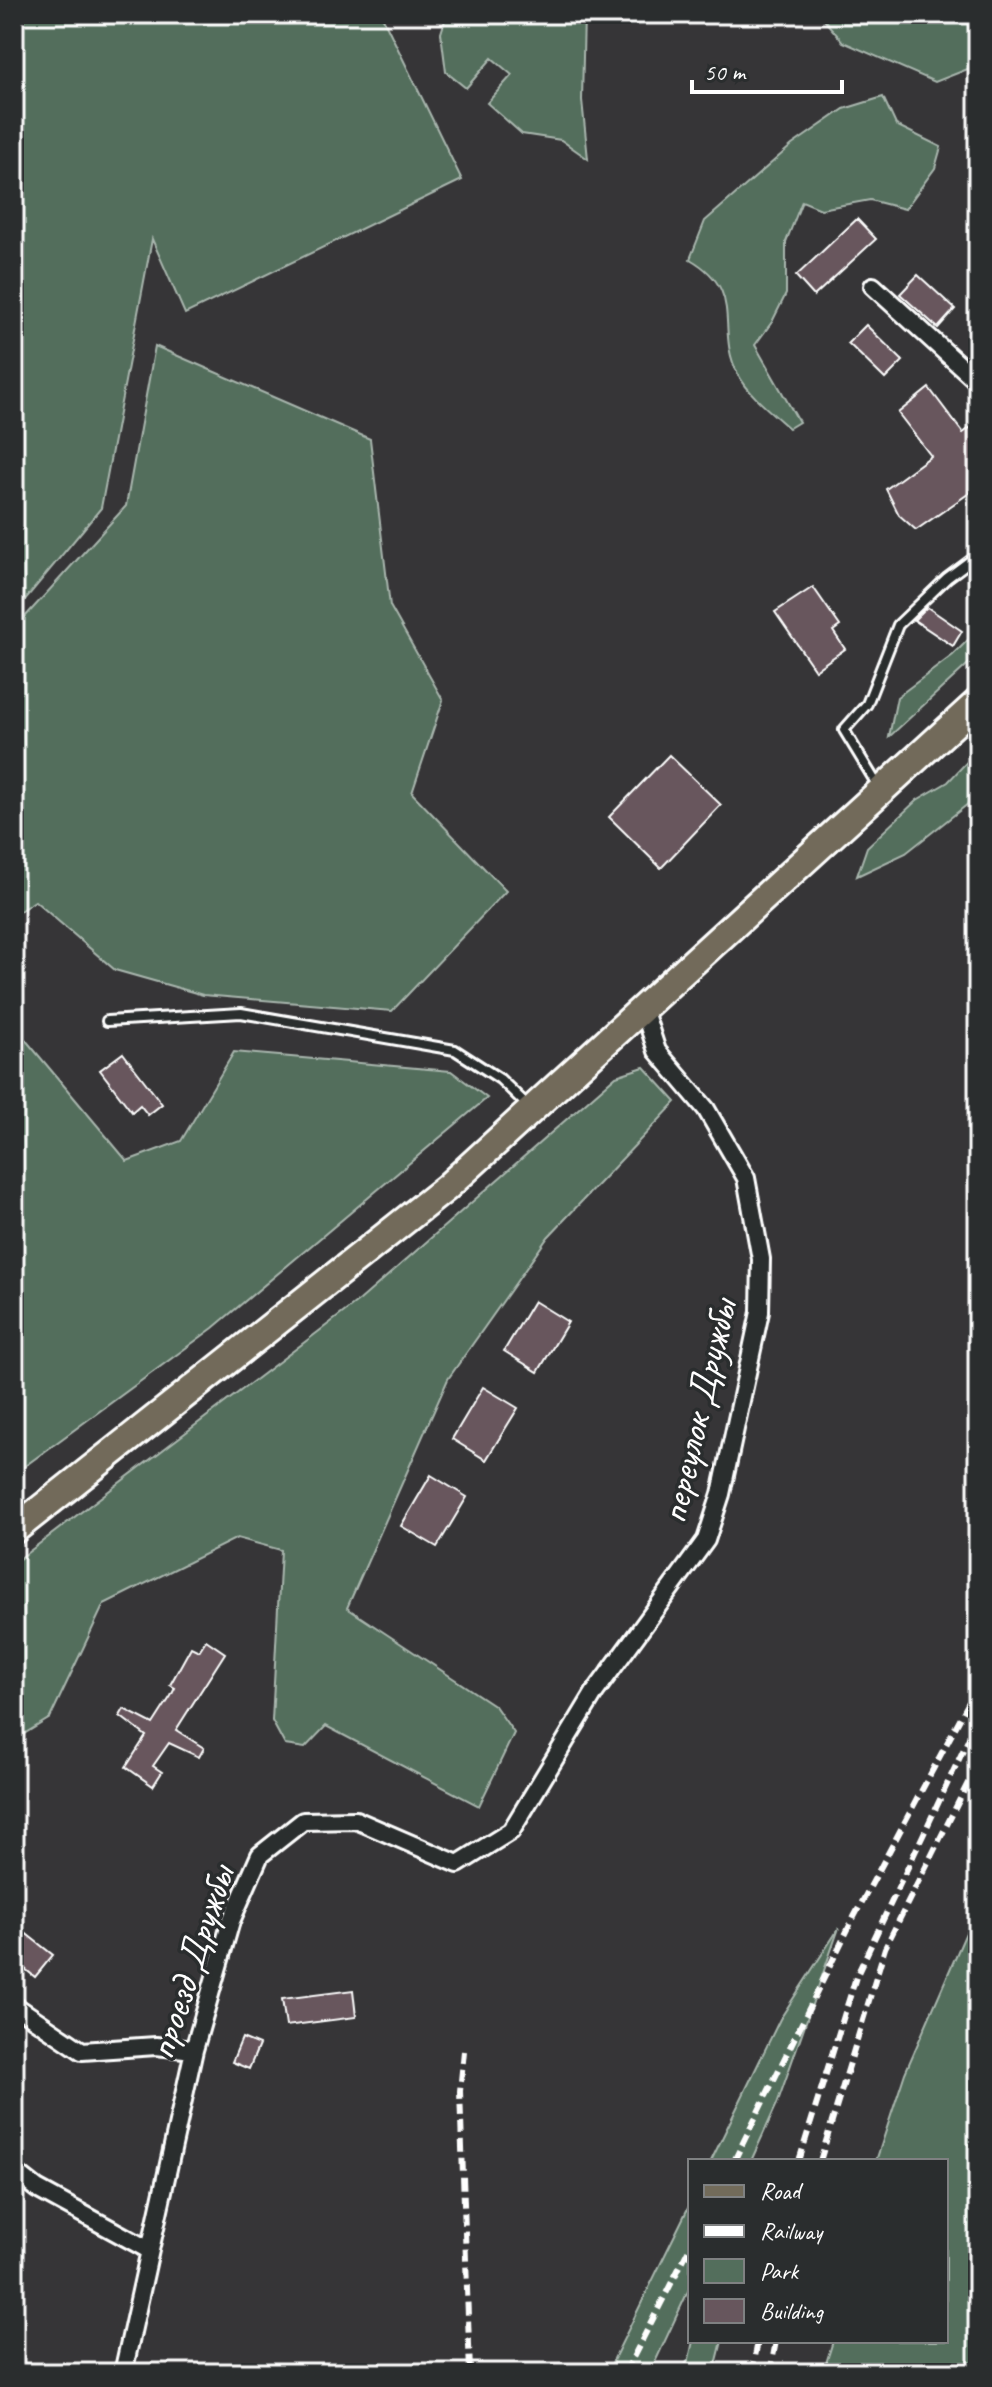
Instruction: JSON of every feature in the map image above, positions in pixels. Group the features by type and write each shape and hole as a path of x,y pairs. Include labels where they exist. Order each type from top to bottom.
{"main road":[{"path":"14,1530 410,1218 978,702"}],"street":[{"path":"873,286 978,382"},
{"name":"переулок Дружбы","path":"408,1842 458,1864 511,1831 595,1692 706,1540 721,1494 760,1312 761,1259 746,1178 706,1109 657,1051 643,1008"},
{"name":"проезд Дружбы","path":"123,2373 194,2050 231,1921 260,1855 303,1821 356,1820 408,1842"},
{"path":"14,2005 82,2051 156,2046 194,2050"},
{"path":"14,2171 37,2189 149,2250"}],"lane":[{"path":"881,791 844,730 867,704 898,625 947,578 978,555"},
{"path":"107,1021 241,1013 455,1050 500,1079 532,1110"}],"green space":[{"path":"14,14 381,14 462,180 185,314 152,239 101,508 14,613"},
{"path":"447,14 584,14 582,100 588,159 561,140 522,134 487,103 512,75 492,58 466,88 446,72 441,33"},
{"path":"819,14 978,14 978,65 935,82 843,42"},
{"path":"883,97 896,125 941,147 935,168 905,209 870,200 821,209 802,201 786,242 786,294 772,322 755,345 799,422 789,428 742,381 731,357 724,298 707,272 690,259 705,221 792,145 844,109"},
{"path":"155,346 370,439 390,606 443,700 412,793 506,891 392,1011 203,995 115,970 35,901 14,915 14,629 126,506"},
{"path":"978,630 978,655 889,737 897,697 953,655"},
{"path":"978,750 978,796 906,853 857,876 867,847 917,800 948,782"},
{"path":"14,1026 127,1161 181,1141 234,1052 451,1071 487,1098 213,1328 14,1474"},
{"path":"644,1067 676,1102 548,1237 448,1379 347,1608 495,1706 514,1733 479,1806 326,1726 305,1748 285,1745 272,1721 281,1550 237,1538 104,1604 50,1718 14,1740 14,1563 360,1300 616,1076"},
{"path":"978,1905 978,2373 823,2373 832,2343 948,2343 948,2159 877,2159 905,2073"},
{"path":"839,1928 777,2104 752,2159 712,2159 780,2019"},
{"path":"688,2208 688,2291 650,2373 607,2373"},
{"path":"693,2343 722,2343 714,2373 679,2373 689,2359"}],"building":[{"path":"857,219 876,239 814,296 796,276"},
{"path":"918,275 955,309 938,328 900,294"},
{"path":"866,325 903,361 885,379 848,343"},
{"path":"929,388 963,433 978,422 978,487 916,530 899,515 886,489 931,456 898,413"},
{"path":"813,587 840,626 833,631 845,649 815,670 775,612"},
{"path":"927,607 962,631 953,646 914,620"},
{"path":"669,755 721,805 661,868 609,817"},
{"path":"123,1053 162,1104 148,1115 140,1105 132,1112 100,1070"},
{"path":"534,1301 568,1322 538,1372 504,1351"},
{"path":"483,1387 518,1408 486,1460 452,1439"},
{"path":"431,1475 467,1497 437,1547 401,1526"},
{"path":"206,1640 225,1653 176,1730 204,1748 199,1757 169,1743 153,1766 162,1772 153,1786 126,1767 146,1736 120,1716 124,1709 153,1724 175,1688 170,1685 191,1647 199,1651"},
{"path":"14,1924 53,1955 35,1977 14,1960"},
{"path":"353,1990 356,2017 286,2026 282,1999"},
{"path":"242,2038 259,2045 249,2069 232,2062"}],"railway":[{"path":"735,2159 854,1917 978,1685"},
{"path":"800,2159 856,1977 978,1719"},
{"path":"821,2159 885,1948 978,1763"},
{"path":"464,2051 460,2091 470,2373"},
{"path":"625,2373 688,2251"},
{"path":"752,2373 758,2343"},
{"path":"770,2373 776,2343"}]}
